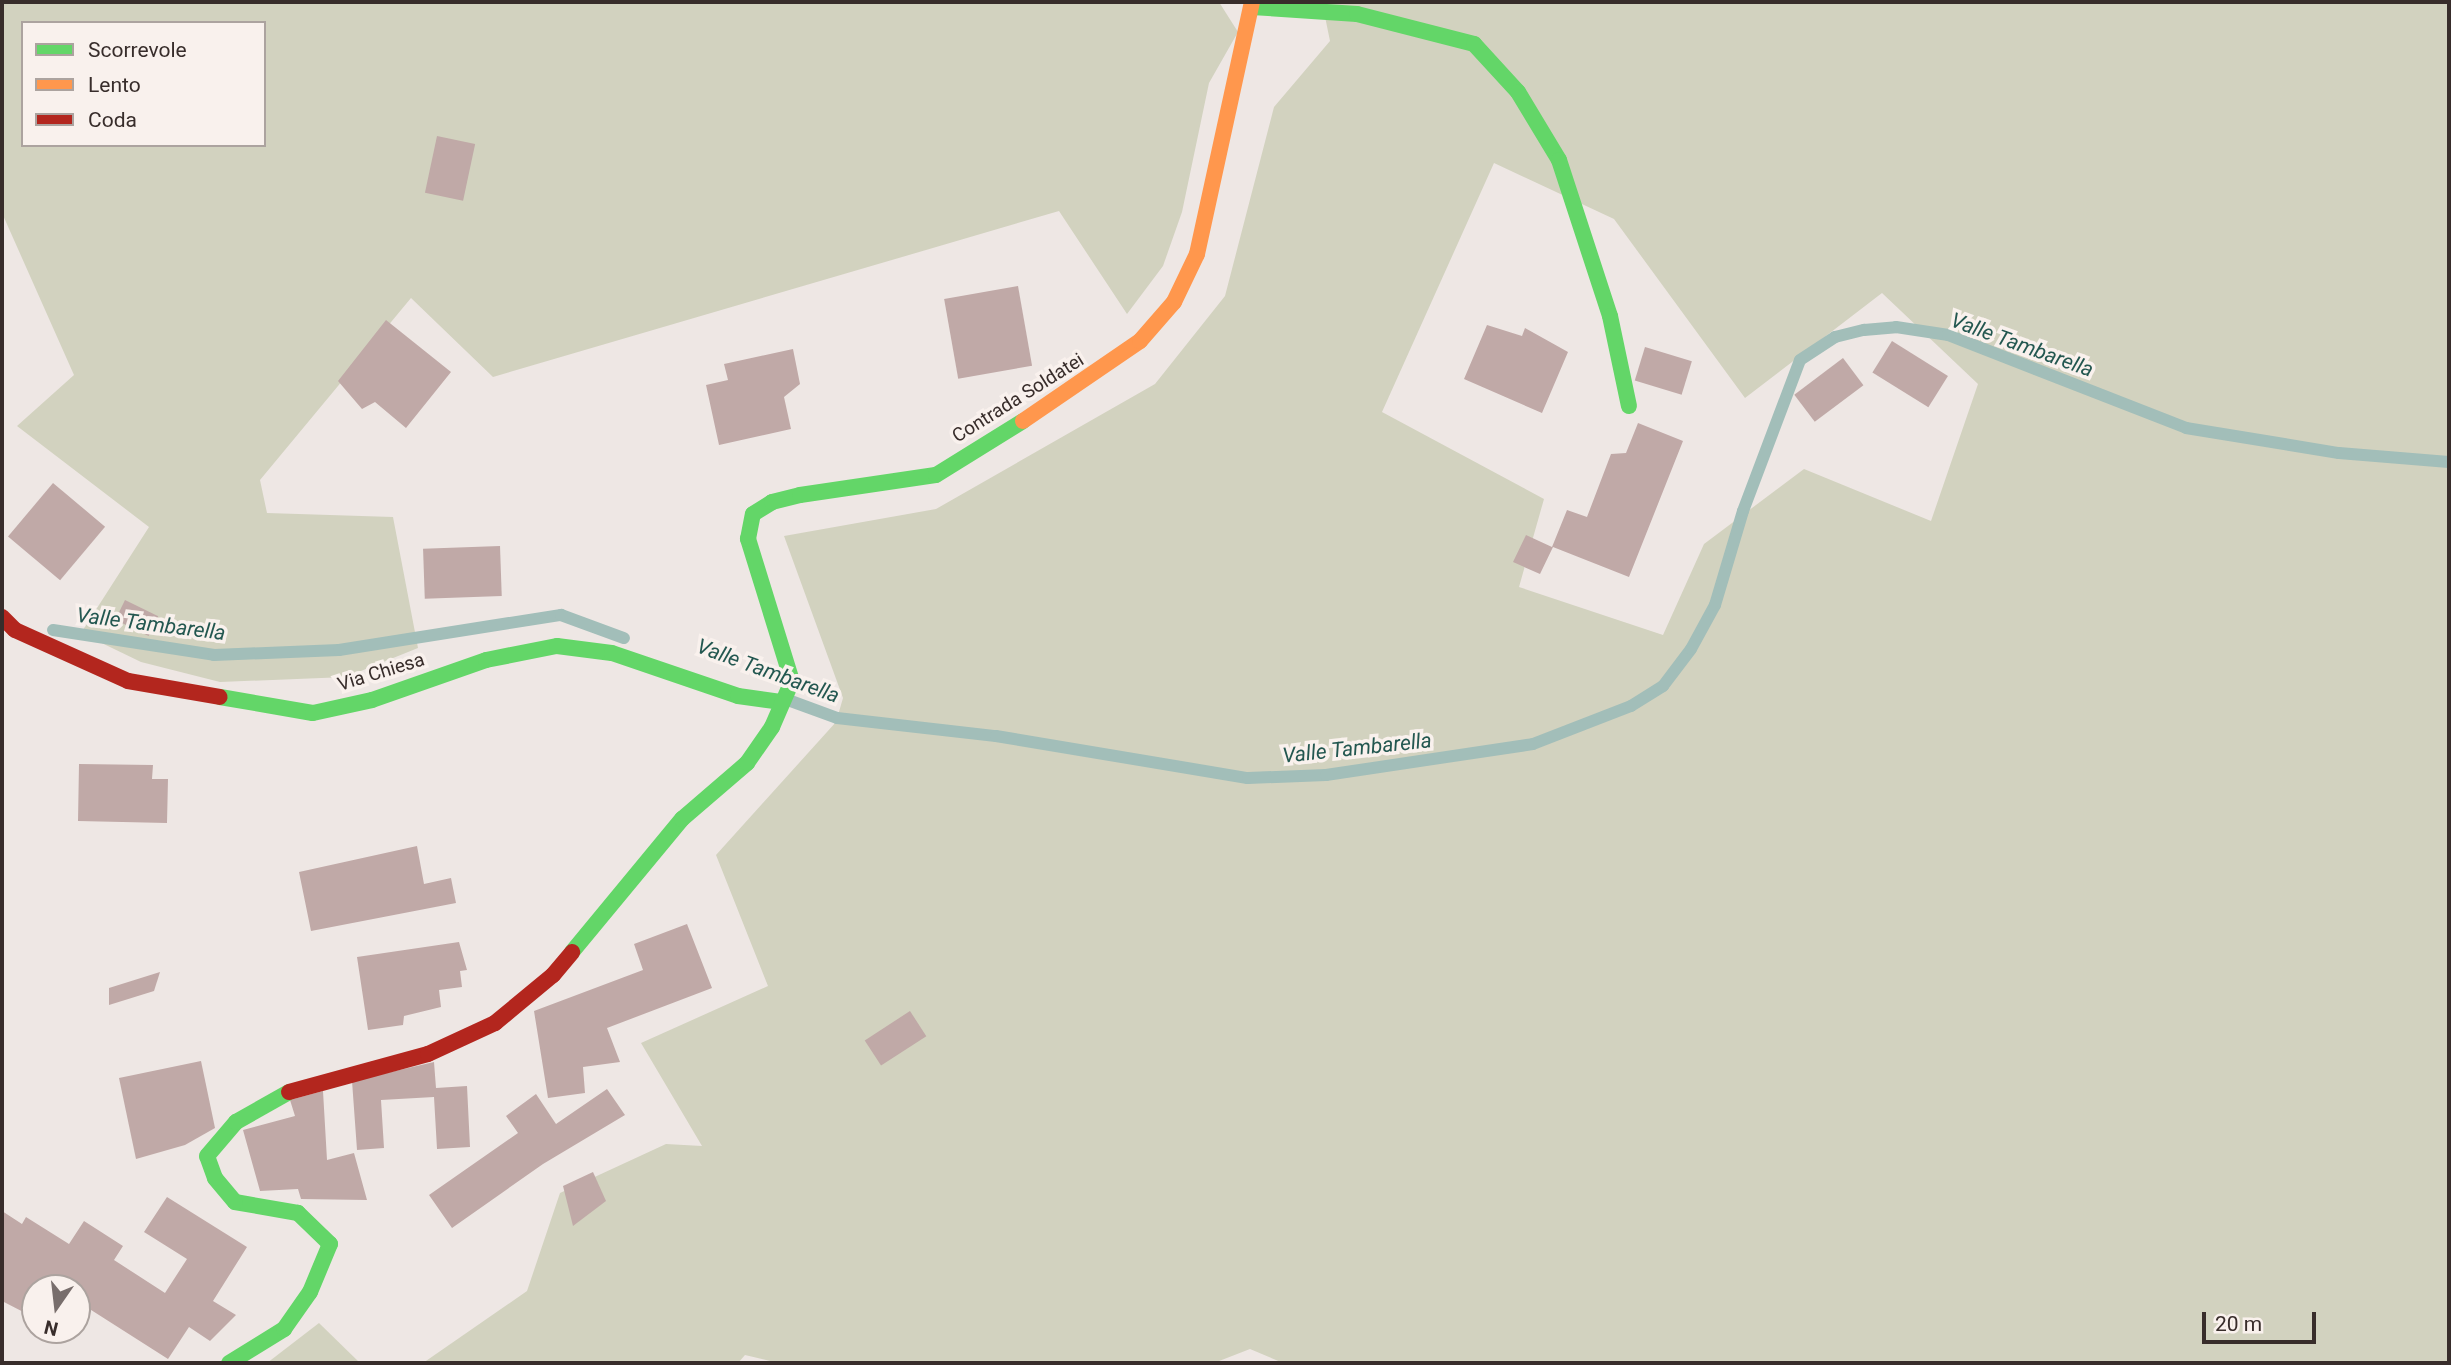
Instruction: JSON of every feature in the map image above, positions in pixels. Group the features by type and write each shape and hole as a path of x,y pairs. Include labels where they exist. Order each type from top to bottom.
{"street":[{"path":"1252,4 1357,14 1474,44 1518,92 1559,160 1610,316 1629,405"},
{"name":"Contrada Soldatei","path":"780,702 792,681 748,539 753,514 772,502 800,495 936,475 1082,385 1140,341 1174,302 1197,254 1252,4"},
{"name":"Via Chiesa","path":"2,617 15,629 128,681 313,713 372,700 486,660 556,646 612,653 738,696 780,702"},
{"path":"229,1363 284,1329 310,1292 330,1244 298,1213 235,1202 215,1178 207,1156 236,1122 297,1087 428,1054 495,1023 553,975 682,819 747,764 772,727 780,702"}],"green space":[{"path":"2,2 1219,2 1238,32 1209,83 1182,212 1163,266 1127,314 1059,211 493,377 411,298 260,480 267,513 393,517 418,648 346,677 220,682 141,662 81,633 149,527 17,426 74,375 2,213"},
{"path":"1322,2 2449,2 2449,1363 1283,1363 1250,1349 1214,1363 778,1363 745,1355 738,1363 423,1363 527,1291 560,1193 666,1144 702,1146 641,1043 768,986 716,855 836,722 843,698 784,536 936,509 1155,384 1225,296 1274,107 1330,41","holes":["1494,163 1614,219 1745,398 1882,293 1978,384 1931,521 1804,469 1704,544 1663,635 1519,587 1544,499 1382,412"]},
{"path":"319,1323 360,1363 267,1363"}],"building":[{"path":"437,136 475,144 463,201 425,193"},
{"path":"1018,286 1032,366 958,379 944,299"},
{"path":"386,320 451,372 406,428 375,402 362,409 338,381"},
{"path":"1487,325 1522,336 1525,328 1568,352 1542,413 1464,379"},
{"path":"1892,341 1948,376 1928,407 1872,372"},
{"path":"1645,347 1692,361 1682,395 1635,380"},
{"path":"793,349 800,384 784,397 791,429 719,445 706,385 728,380 724,364"},
{"path":"1843,358 1863,385 1815,422 1794,395"},
{"path":"1638,423 1683,441 1629,577 1553,547 1540,574 1513,562 1526,535 1552,547 1567,510 1587,517 1611,454 1626,453"},
{"path":"53,483 105,527 60,580 8,537"},
{"path":"500,546 502,596 425,599 423,549"},
{"path":"125,600 158,616 149,636 115,620"},
{"path":"79,764 153,765 152,779 168,779 167,823 78,821"},
{"path":"417,846 424,884 451,878 456,903 311,931 299,872"},
{"path":"687,924 712,988 607,1028 620,1062 583,1067 585,1093 548,1098 534,1011 643,970 634,944"},
{"path":"459,942 467,970 460,971 462,987 439,990 441,1007 404,1016 403,1025 368,1030 357,957"},
{"path":"160,972 154,991 109,1005 109,988"},
{"path":"910,1011 926,1036 881,1066 865,1040"},
{"path":"201,1061 215,1128 185,1145 136,1159 119,1078"},
{"path":"434,1062 436,1088 467,1086 470,1147 437,1149 434,1097 381,1100 384,1148 357,1150 352,1081"},
{"path":"607,1089 625,1115 543,1164 452,1228 429,1195 518,1133 506,1116 536,1094 556,1124"},
{"path":"323,1091 327,1160 354,1153 367,1200 301,1199 298,1189 260,1191 243,1130 295,1116 290,1100"},
{"path":"593,1172 606,1201 573,1226 563,1186"},
{"path":"167,1197 247,1247 213,1301 236,1315 210,1341 189,1327 168,1359 91,1310 91,1274 21,1274 21,1311 2,1301 2,1211 22,1224 26,1217 69,1244 84,1221 123,1246 114,1260 165,1293 187,1259 144,1232"}],"waterway":[{"name":"Valle Tambarella","path":"788,700 837,718 996,736 1248,778 1326,775 1533,744 1631,706 1663,686 1691,649 1715,605 1743,511 1800,360 1835,337 1864,330 1896,327 1948,335 2186,428 2339,453 2449,462"},
{"name":"Valle Tambarella","path":"53,630 214,655 339,650 561,615 624,638"}],"traffic: fast":[{"path":"1252,7 1357,14 1474,44 1518,92 1559,160 1610,316 1629,406"},
{"path":"572,952 682,819 747,763 772,727 792,681 748,539 753,514 772,502 800,495 936,475 1023,421"},
{"path":"220,697 313,713 372,700 486,660 557,646 612,653 738,696 781,702"},
{"path":"229,1363 284,1329 310,1292 330,1244 298,1213 235,1202 215,1178 207,1156 236,1122 289,1092"}],"traffic: slow":[{"path":"1023,421 1140,341 1174,302 1197,254 1252,2"}],"traffic: jam":[{"path":"2,617 15,630 128,681 220,697"},
{"path":"289,1092 428,1054 495,1023 553,975 572,952"}]}
